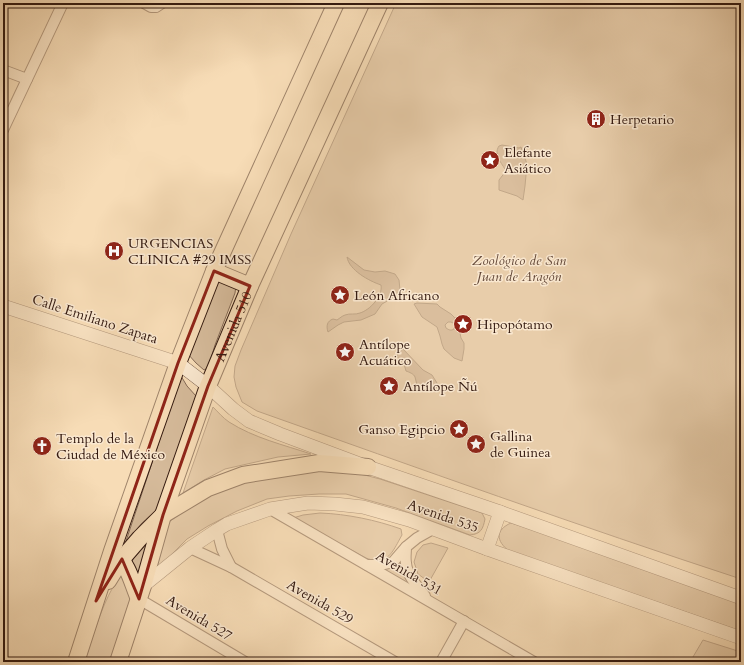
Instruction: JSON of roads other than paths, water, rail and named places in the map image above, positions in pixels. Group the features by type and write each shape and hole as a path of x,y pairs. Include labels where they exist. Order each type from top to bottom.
{"main road":[{"path":"76,662 96,601 117,555 178,363 214,271 336,3"},
{"name":"Avenida 510","path":"118,662 141,592 163,514 208,386 250,286 380,3"},
{"path":"214,271 250,286"},
{"path":"117,555 140,538 163,514 208,488 243,475 319,463 368,467"},
{"path":"117,555 141,592"}],"street":[{"path":"3,130 63,3"},
{"path":"144,3 151,7 156,7 162,3"},
{"path":"3,70 27,79"},
{"name":"Calle Emiliano Zapata","path":"3,306 178,363"},
{"name":"Avenida 535","path":"178,363 208,386 232,409 249,421 280,434 368,467 500,512 741,598"},
{"name":"Avenida 535","path":"141,592 190,548 227,524 270,509 308,504 342,505 363,507 408,520 741,638"},
{"name":"Avenida 531","path":"270,509 534,662"},
{"path":"487,549 500,512"},
{"path":"366,565 381,565 393,562 406,547 417,538 433,529"},
{"path":"217,530 222,549 231,567"},
{"path":"406,547 406,564 409,574 429,601"},
{"name":"Avenida 529","path":"190,548 231,567 395,662"},
{"name":"Avenida 527","path":"141,592 246,662"},
{"path":"441,662 464,621"}],"place":[{"name":"Herpetario","path":"596,119"},
{"name":"Elefante Asiático","path":"490,160"},
{"name":"URGENCIAS CLINICA #29 IMSS","path":"114,251"},
{"name":"León Africano","path":"340,295"},
{"name":"Hipopótamo","path":"463,324"},
{"name":"Antílope Acuático","path":"345,352"},
{"name":"Antílope Ñú","path":"389,386"},
{"name":"Ganso Egipcio","path":"459,429"},
{"name":"Gallina de Guinea","path":"476,444"},
{"name":"Templo de la Ciudad de México","path":"42,446"}],"park label":[{"name":"Zoológico de San Juan de Aragón","path":"519,268"}]}
